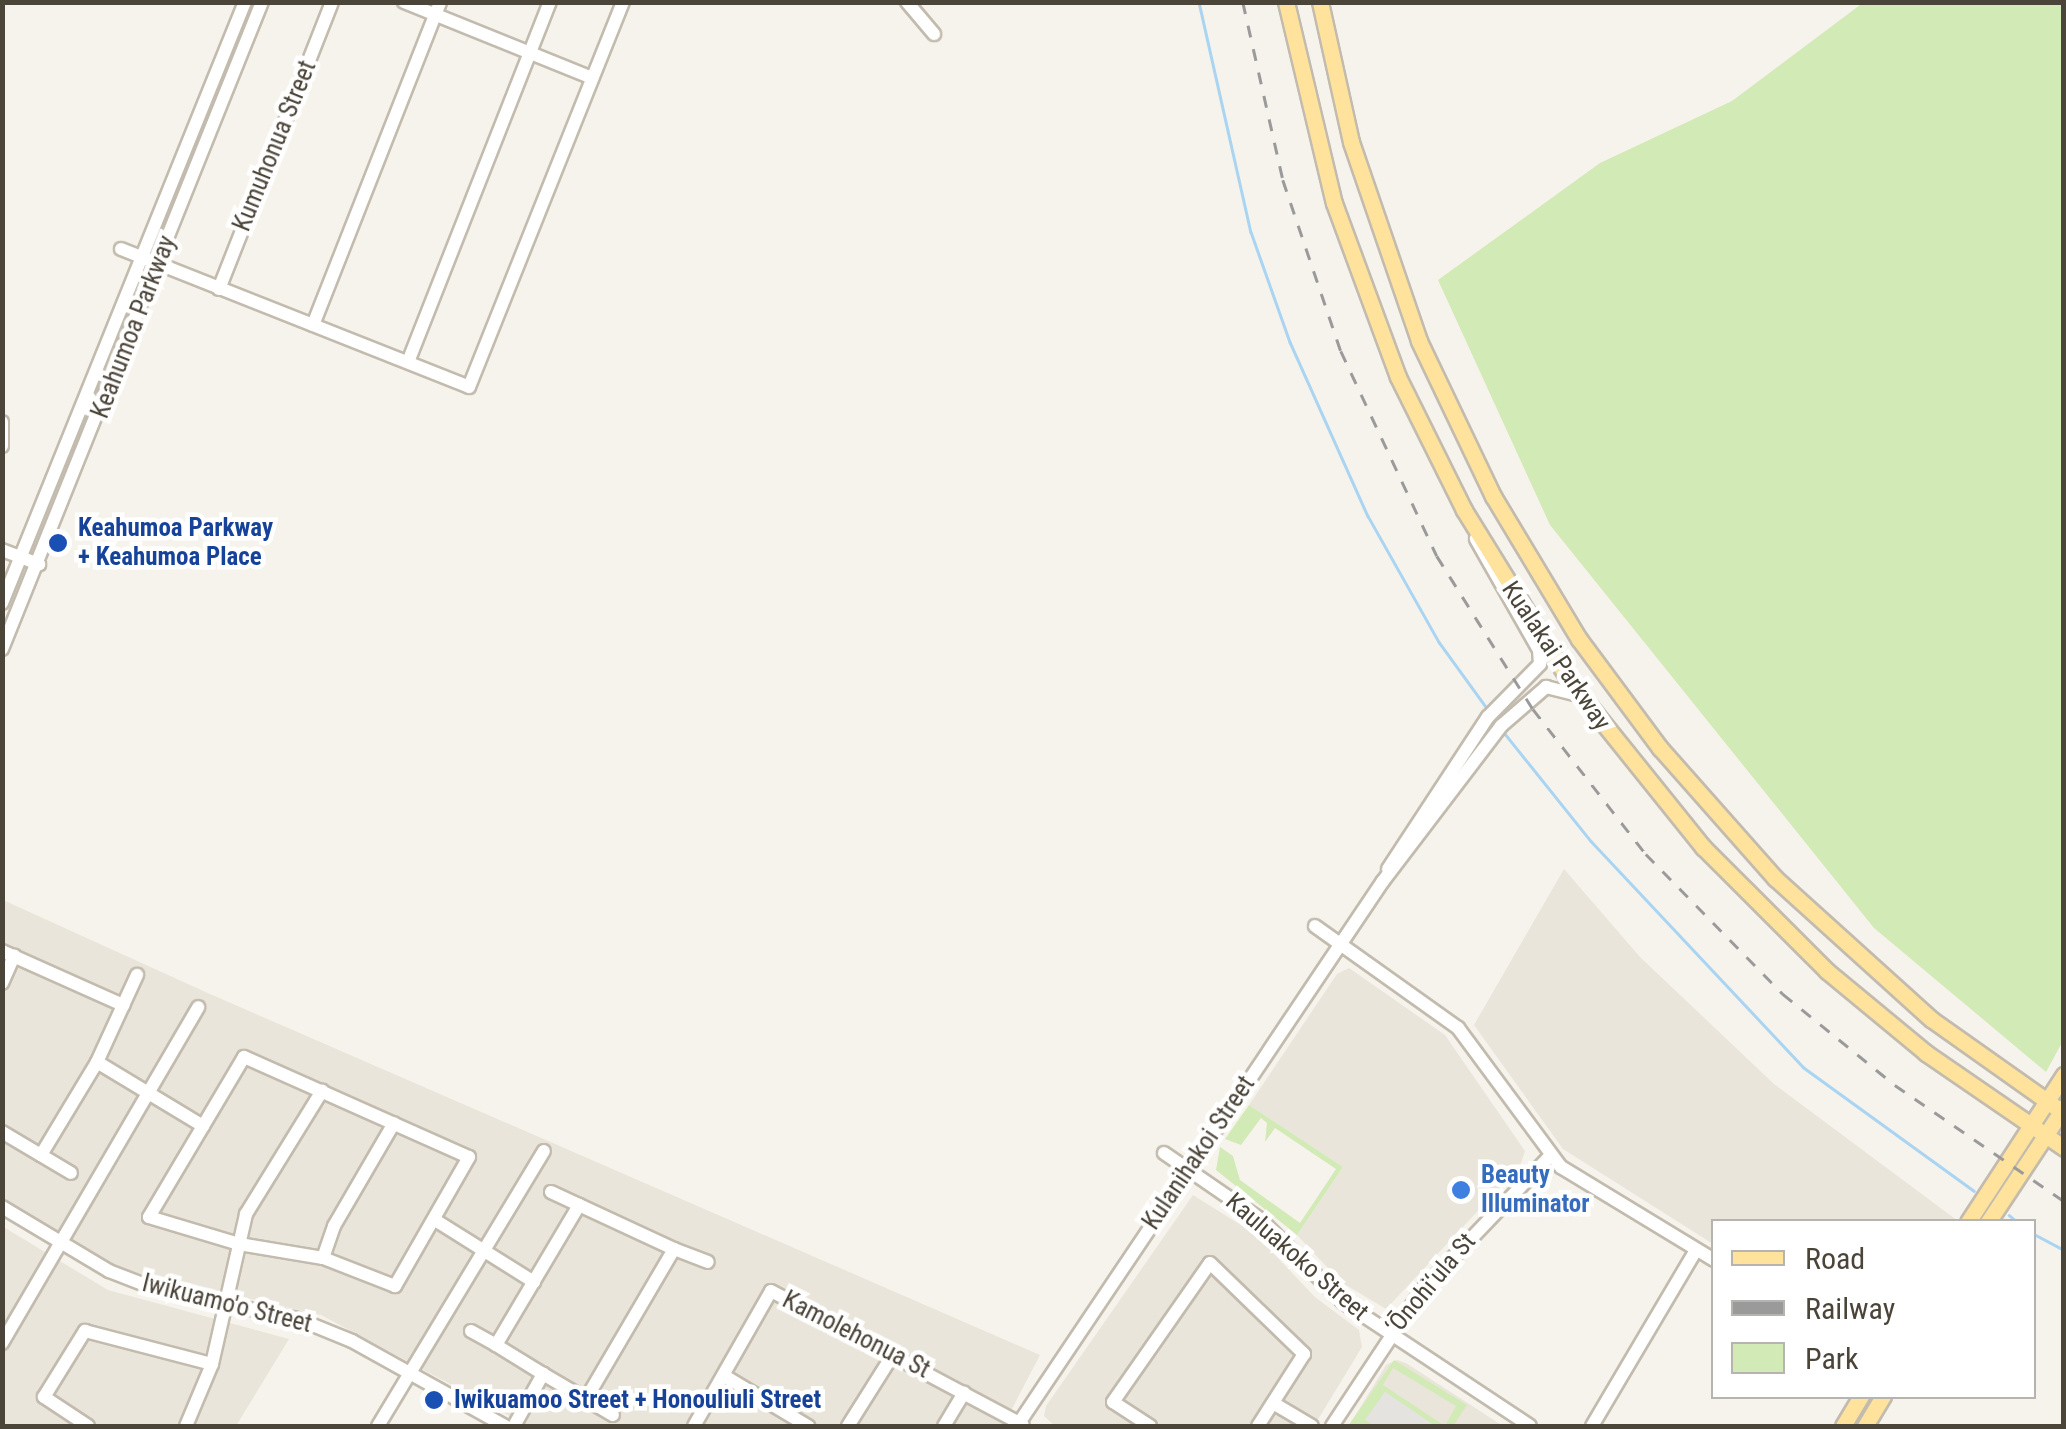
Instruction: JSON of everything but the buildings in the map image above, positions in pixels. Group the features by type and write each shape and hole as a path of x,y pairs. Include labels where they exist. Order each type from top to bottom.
{"main road":[{"name":"Kualakai Parkway","path":"1286,2 1312,124 1355,266 1412,409 1461,504 1586,704 1702,847 1827,971 2064,1148"},
{"name":"Kualakai Parkway","path":"1320,2 1351,142 1406,306 1471,455 1552,599 1660,748 1776,878 1931,1019 2058,1109"},
{"path":"1970,1219 2058,1109 2064,1075"},
{"path":"1990,1219 2037,1131"},
{"path":"1844,1426 1859,1399"},
{"path":"1865,1426 1880,1399"}],"street":[{"name":"Keahumoa Parkway","path":"2,603 244,2"},
{"name":"Keahumoa Parkway","path":"2,649 262,2"},
{"name":"Kumuhonua Street","path":"218,289 332,2"},
{"path":"404,2 438,8 592,78"},
{"path":"408,362 550,2"},
{"path":"121,249 469,387 623,2"},
{"path":"907,2 934,34"},
{"path":"313,326 438,8"},
{"path":"2,422 2,446"},
{"name":"Kulanihakoi Street","path":"1021,1425 1469,746 1538,670 1539,650 1490,570 1461,504"},
{"path":"2,550 39,564"},
{"name":"Kulanihakoi Street","path":"1383,881 1534,694 1561,686 1586,704"},
{"path":"1315,926 1458,1028 1550,1156 1711,1258"},
{"path":"2,982 8,954 123,1005"},
{"path":"42,1155 97,1062 136,974"},
{"path":"2,1343 152,1093 198,1007"},
{"path":"244,1057 394,1123 468,1156 395,1286 324,1258 239,1244 149,1217 244,1057"},
{"path":"97,1062 203,1126"},
{"path":"186,1426 212,1364 246,1214 322,1091"},
{"path":"324,1258 334,1226 394,1123"},
{"path":"2,1132 71,1173"},
{"path":"378,1426 544,1151"},
{"name":"Kauluakoko Street","path":"1164,1153 1260,1219 1336,1296 1530,1426"},
{"name":"‘Ōnohi‘ula St","path":"1332,1426 1388,1334 1448,1260 1550,1156"},
{"path":"550,1192 708,1262"},
{"path":"496,1345 579,1206"},
{"name":"Iwikuamo'o Street","path":"2,1207 158,1290 298,1319 410,1373 505,1426"},
{"path":"435,1220 534,1282"},
{"path":"586,1399 674,1249"},
{"path":"1592,1426 1696,1250"},
{"path":"1150,1426 1113,1402 1210,1263 1304,1354 1258,1426"},
{"name":"Kamolehonua St","path":"694,1426 726,1377 771,1291 894,1352 1021,1425"},
{"path":"88,1426 44,1397 85,1331 212,1364"},
{"path":"471,1331 613,1415"},
{"path":"848,1426 894,1352"},
{"path":"514,1426 544,1374"},
{"path":"726,1377 808,1426"},
{"path":"944,1426 964,1393"},
{"path":"1272,1403 1312,1426"}],"shaded area":[{"path":"1564,869 1640,957 1774,1084 1955,1219 1711,1219 1711,1243 1563,1149 1474,1025"},
{"path":"3,900 1040,1355 1003,1426 528,1426 321,1315 119,1269 3,1198"},
{"path":"1349,968 1445,1035 1525,1151 1520,1166 1386,1309 1341,1282 1297,1235 1343,1167 1249,1105 1337,974"},
{"path":"1193,1195 1255,1234 1315,1297 1359,1330 1362,1347 1314,1426 1055,1426 1044,1416 1046,1406"},
{"path":"2,1226 108,1290 289,1339 236,1426 3,1426"},
{"path":"1397,1360 1503,1426 1349,1426 1386,1365"},
{"path":"1385,1392 1435,1426 1375,1426 1365,1420"}],"green space":[{"path":"1864,2 2063,3 2064,1039 2046,1072 1874,928 1550,525 1438,280 1600,163 1732,101"},
{"path":"1249,1105 1343,1167 1297,1235 1216,1170 1220,1147 1233,1156 1240,1180 1300,1223 1336,1169 1275,1128 1265,1142 1267,1123 1261,1118 1241,1145 1225,1139"},
{"path":"1394,1360 1467,1405 1453,1426 1445,1426 1435,1426 1385,1392 1366,1420 1375,1426 1348,1426","holes":["1393,1368 1456,1406 1445,1426 1383,1385"]}],"waterway":[{"path":"1199,2 1251,232 1290,342 1368,516 1439,642 1489,711"},
{"path":"1502,730 1591,841 1803,1067 1974,1191"},
{"path":"2009,1215 2014,1219"},
{"path":"2036,1235 2064,1250"}],"railway":[{"path":"1243,2 1283,180 1341,351 1437,556 1533,709 1646,854 1783,994 1895,1085 2064,1201"}],"place":[{"name":"Keahumoa Parkway + Keahumoa Place","path":"58,543"},
{"name":"Beauty Illuminator","path":"1461,1190"},
{"name":"Iwikuamoo Street + Honouliuli Street","path":"434,1400"}]}
